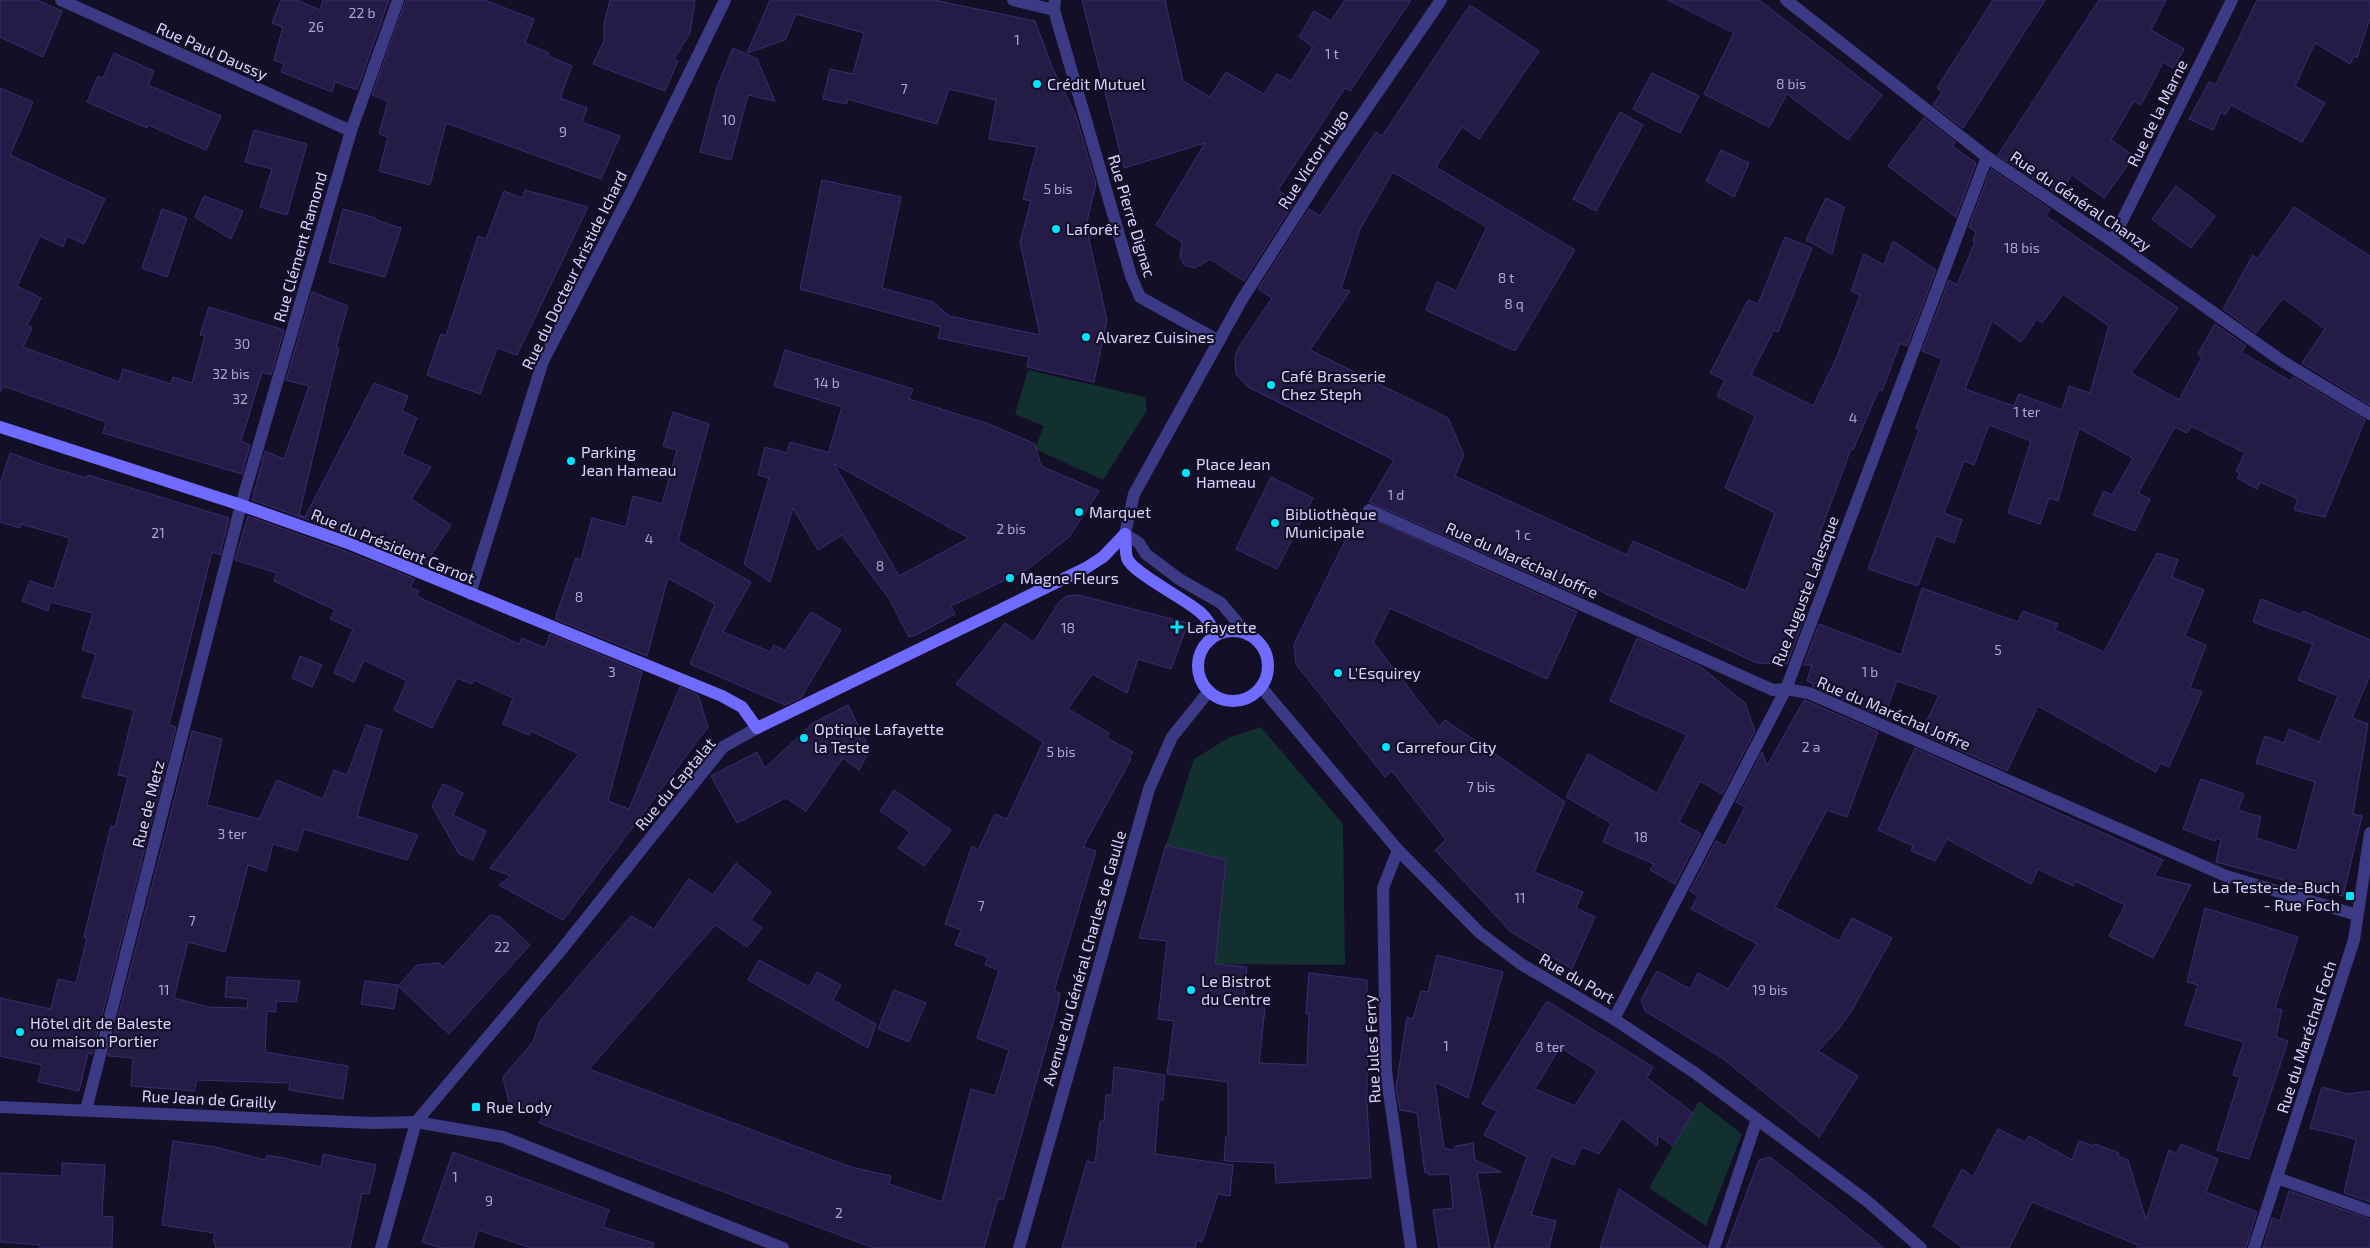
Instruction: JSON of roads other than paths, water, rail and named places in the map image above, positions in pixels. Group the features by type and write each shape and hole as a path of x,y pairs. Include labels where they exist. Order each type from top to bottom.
{"main road":[{"name":"Rue du Président Carnot","path":"0,427 241,505 348,543 722,696 742,707 757,728"},
{"path":"1125,534 1127,558 1137,571 1171,591 1202,613 1209,621 1216,635"},
{"name":"Rue du Captalat","path":"757,728 1086,568 1103,557 1125,534"},
{"path":"1238,631 1248,635 1257,640 1267,658 1266,678 1261,687 1252,695 1230,701 1219,698 1202,683 1198,662 1208,642 1216,635 1238,631"}],"street":[{"name":"Rue Paul Daussy","path":"60,0 351,131"},
{"name":"Rue Clément Ramond","path":"241,505 351,131 398,0"},
{"name":"Rue du Docteur Aristide Ichard","path":"470,594 543,362 632,190 725,0"},
{"path":"1013,0 1054,5"},
{"name":"Rue Victor Hugo","path":"1219,340 1327,166 1441,0"},
{"name":"Rue du Général Chanzy","path":"1786,0 1987,157 2112,241 2282,361 2370,414"},
{"name":"Rue de la Marne","path":"2112,241 2232,0"},
{"name":"Rue Pierre Dignac","path":"1054,5 1131,276 1140,297 1219,340"},
{"name":"Rue Auguste Lalesque","path":"1614,1019 1786,689 1987,157"},
{"path":"1219,340 1134,494 1125,534 1139,543 1146,554 1179,579 1220,603 1248,635"},
{"name":"Rue de Metz","path":"86,1110 241,505"},
{"name":"Rue du Maréchal Joffre","path":"1369,510 1772,690 1786,689 1809,693 2226,876 2357,915"},
{"name":"Rue du Port","path":"1261,687 1398,850 1480,933 1521,964 1614,1019 1695,1073 1867,1201 1921,1248"},
{"name":"Avenue du Général Charles de Gaulle","path":"1019,1248 1149,789 1172,737 1209,691"},
{"name":"Rue du Captalat","path":"416,1122 562,949 723,747 757,728"},
{"name":"Rue du Maréchal Foch","path":"2254,1248 2354,940 2370,833"},
{"name":"Rue Jules Ferry","path":"1398,850 1383,888 1386,1071 1411,1248"},
{"name":"Rue Jean de Grailly","path":"0,1107 373,1123 416,1122"},
{"path":"1714,1248 1757,1119"},
{"path":"381,1248 416,1122 503,1137 783,1248"},
{"path":"2277,1178 2370,1211"}],"place":[{"name":"Crédit Mutuel","path":"1037,84"},
{"name":"Laforêt","path":"1056,229"},
{"name":"Alvarez Cuisines","path":"1086,337"},
{"name":"Café Brasserie Chez Steph","path":"1271,385"},
{"name":"Parking Jean Hameau","path":"571,461"},
{"name":"Place Jean Hameau","path":"1186,473"},
{"name":"Marquet","path":"1079,512"},
{"name":"Bibliothèque Municipale","path":"1275,523"},
{"name":"Magne Fleurs","path":"1010,578"},
{"name":"Lafayette","path":"1177,627"},
{"name":"L'Esquirey","path":"1338,673"},
{"name":"Optique Lafayette la Teste","path":"804,738"},
{"name":"Carrefour City","path":"1386,747"},
{"name":"La Teste-de-Buch - Rue Foch","path":"2350,896"},
{"name":"Le Bistrot du Centre","path":"1191,990"},
{"name":"Hôtel dit de Baleste ou maison Portier","path":"20,1032"},
{"name":"Rue Lody","path":"476,1107"}]}
